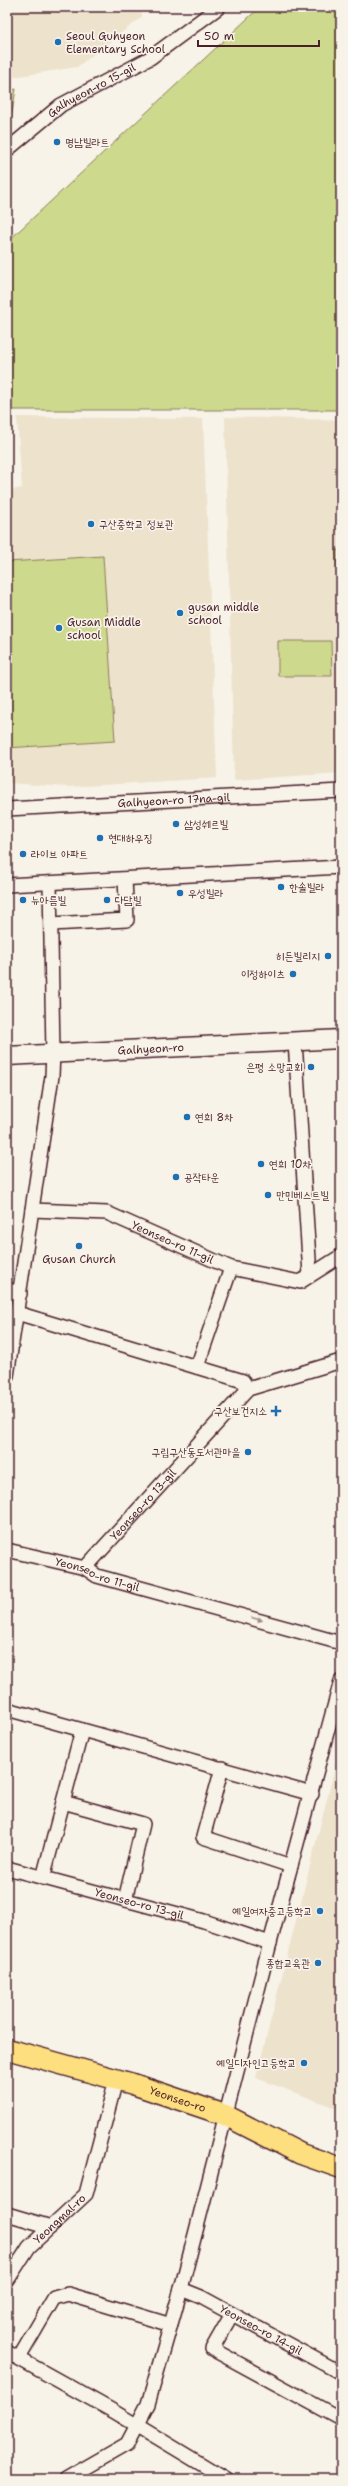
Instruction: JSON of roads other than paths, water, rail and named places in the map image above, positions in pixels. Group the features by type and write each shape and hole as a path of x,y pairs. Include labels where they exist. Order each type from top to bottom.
{"main road":[{"name":"Galhyeon-ro","path":"7,1056 341,1039"},
{"name":"Yeonseo-ro","path":"7,2050 116,2080 225,2115 300,2154 341,2168"}],"street":[{"name":"Galhyeon-ro 15-gil","path":"7,150 61,105 150,58 219,7"},
{"name":"Galhyeon-ro 17na-gil","path":"7,809 341,791"},
{"path":"7,885 341,867"},
{"path":"51,924 127,920 125,878"},
{"path":"7,1376 32,1210 53,1054 50,883"},
{"path":"295,1041 310,1275 341,1256"},
{"name":"Yeonseo-ro 11-gil","path":"32,1210 107,1214 231,1268 300,1282 310,1275"},
{"path":"197,1367 231,1268"},
{"path":"7,1289 20,1294"},
{"path":"17,1313 243,1381 248,1389 341,1361"},
{"name":"Yeonseo-ro 13-gil","path":"85,1568 248,1389"},
{"name":"Yeonseo-ro 11-gil","path":"7,1550 85,1568 97,1576 341,1643"},
{"path":"66,2479 127,2444 148,2404 181,2289 270,1942 312,1794 341,1681"},
{"path":"7,1709 312,1794"},
{"path":"43,1878 82,1730"},
{"path":"222,1768 203,1837 291,1866"},
{"path":"63,1802 143,1824 125,1900"},
{"name":"Yeonseo-ro 13-gil","path":"7,1868 204,1921 270,1942"},
{"name":"Yeongmal-ro","path":"7,2281 29,2247 86,2194 116,2080"},
{"path":"7,2214 51,2227"},
{"name":"Yeonseo-ro 14-gil","path":"181,2289 232,2314 341,2373"},
{"path":"19,2358 54,2298 68,2294 170,2325"},
{"path":"232,2314 212,2349 341,2419"},
{"path":"7,2352 113,2411 226,2479"}],"place":[{"name":"Seoul Guhyeon Elementary School","path":"58,42"},
{"name":"명남빌라트","path":"57,142"},
{"name":"구산중학교 정보관","path":"91,524"},
{"name":"gusan middle school","path":"180,613"},
{"name":"Gusan Middle school","path":"59,628"},
{"name":"삼성쉐르빌","path":"176,824"},
{"name":"현대하우징","path":"100,838"},
{"name":"라이브 아파트","path":"23,854"},
{"name":"한솔빌라","path":"281,887"},
{"name":"우성빌라","path":"180,893"},
{"name":"뉴아름빌","path":"23,900"},
{"name":"다담빌","path":"107,900"},
{"name":"히든빌리지","path":"328,956"},
{"name":"이정하이츠","path":"293,974"},
{"name":"은평 소망교회","path":"311,1067"},
{"name":"연희 8차","path":"187,1117"},
{"name":"연희 10차","path":"261,1164"},
{"name":"공작타운","path":"176,1177"},
{"name":"만민베스트빌","path":"268,1195"},
{"name":"Gusan Church","path":"79,1246"},
{"name":"구산보건지소","path":"276,1411"},
{"name":"구립구산동도서관마을","path":"248,1452"},
{"name":"예일여자중고등학교","path":"320,1911"},
{"name":"종합교육관","path":"318,1963"},
{"name":"예일디자인고등학교","path":"304,2063"}]}
